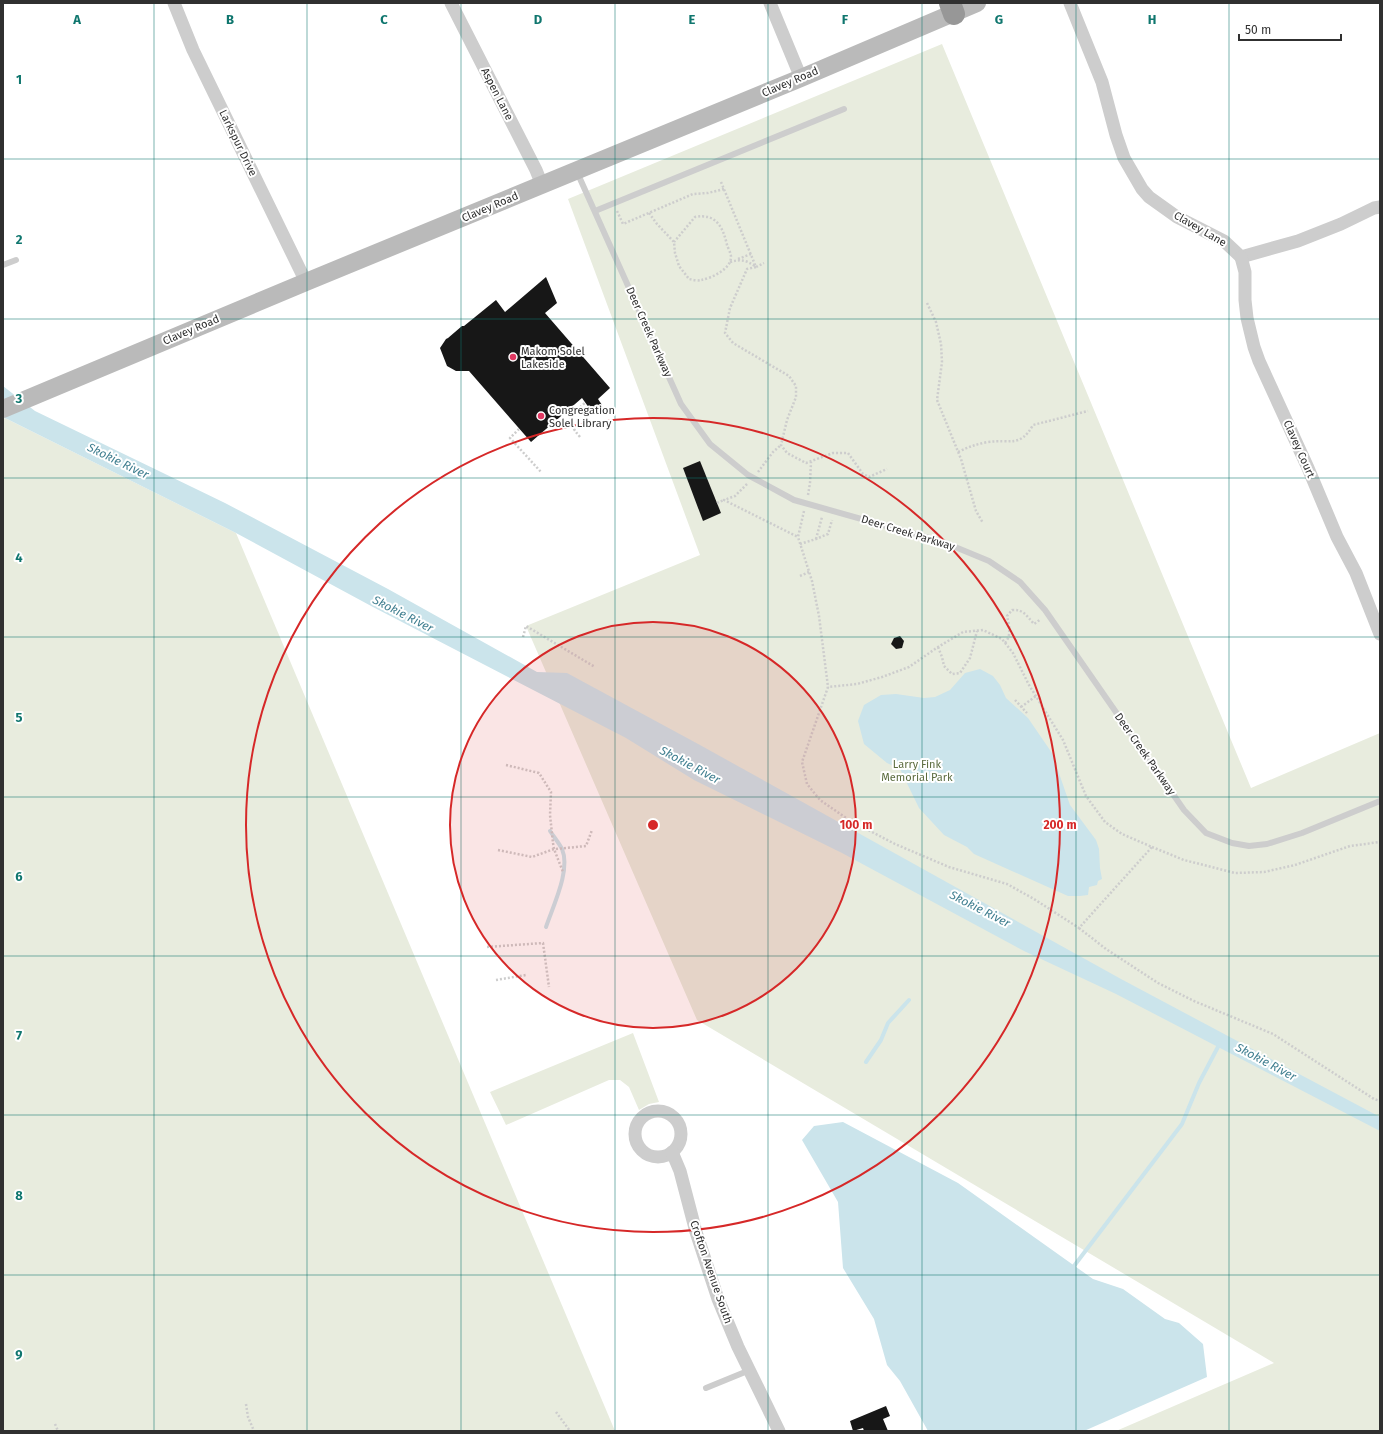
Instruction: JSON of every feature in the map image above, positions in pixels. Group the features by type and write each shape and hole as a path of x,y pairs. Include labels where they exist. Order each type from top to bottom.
{"main road":[{"name":"Clavey Road","path":"3,409 306,282 801,78 952,8 977,3"}],"street":[{"name":"Larkspur Drive","path":"174,3 193,50 306,282"},
{"name":"Aspen Lane","path":"451,3 536,170 542,185"},
{"path":"770,3 801,78"},
{"name":"Clavey Lane","path":"1070,3 1102,82 1116,136 1124,158 1142,189 1149,197 1177,217 1224,241 1241,258"},
{"path":"1241,258 1298,240 1341,224 1374,208 1380,207"},
{"name":"Clavey Court","path":"1241,258 1245,272 1245,300 1247,318 1259,361 1338,538 1356,573 1380,634"},
{"name":"Crofton Avenue South","path":"672,1152 680,1171 696,1232 718,1299 779,1431"}],"lane":[{"path":"595,211 844,109"},
{"name":"Deer Creek Parkway","path":"577,171 681,404 710,444 753,478 794,500 943,542 989,561 1020,582 1048,613 1184,810 1206,833 1232,843 1249,846 1267,844 1302,833 1380,801"},
{"path":"3,265 16,260"},
{"path":"706,1388 750,1370"}],"path":[{"path":"721,182 756,267"},
{"path":"617,211 623,224 693,194 708,194 724,189"},
{"path":"649,213 674,242 679,266 689,279 700,281 722,272 727,267 731,257 726,236 721,227 714,220 703,216 694,217 674,242"},
{"path":"729,262 751,254"},
{"path":"738,259 756,267"},
{"path":"717,503 735,496 753,478 773,452 781,445 787,420 796,397 796,386 789,376 733,343 725,333 730,308 747,270 764,263"},
{"path":"928,303 936,322 941,344 942,362 937,400 961,459 976,511 983,523"},
{"path":"580,437 571,426 570,418 573,413 586,402"},
{"path":"958,452 973,445 989,442 1017,441 1028,434 1033,425 1088,411"},
{"path":"520,429 510,438 541,472"},
{"path":"781,445 787,453 806,463 833,453 848,453 863,474 869,477 887,469"},
{"path":"811,462 810,483 798,537 812,581 819,616 828,686 802,762 807,784 820,800 849,820 895,844 949,867 1007,884 1034,899 1079,928 1106,949 1158,983 1194,1001 1273,1034 1374,1099 1380,1101"},
{"path":"724,500 798,537"},
{"path":"816,539 825,509"},
{"path":"800,544 828,534 834,511"},
{"path":"800,576 809,572"},
{"path":"1006,643 1010,633 1007,616 1012,610 1018,609 1034,624 1048,613"},
{"path":"523,637 526,626 595,668"},
{"path":"828,686 857,684 882,678 909,667 963,632 983,630 1002,639 1013,652 1036,696 1063,740 1086,796 1105,822 1122,834 1184,860 1235,873 1264,872 1295,865 1350,846 1380,842"},
{"path":"938,647 944,666 952,674 960,672 970,658 977,631"},
{"path":"1021,707 1036,696"},
{"path":"1015,700 1027,713"},
{"path":"506,765 539,773 551,792 550,815 554,849 563,872"},
{"path":"498,850 532,857 554,849 568,849 586,846 592,830"},
{"path":"1079,928 1152,847"},
{"path":"487,947 544,943 549,986"},
{"path":"496,980 526,975"},
{"path":"246,1404 248,1417 254,1431"},
{"path":"556,1412 570,1431"},
{"path":"54,1424 58,1431"}],"green space":[{"name":"Larry Fink Memorial Park","path":"942,44 1251,788 1380,733 1380,1431 1116,1431 1274,1363 697,1020 526,626 700,555 568,199"},
{"path":"5,418 236,533 615,1431 3,1431 3,419"},
{"path":"633,1033 659,1102 649,1104 639,1110 629,1087 620,1080 609,1080 506,1125 490,1092"}],"water":[{"name":"Skokie River","path":"3,386 35,411 225,503 388,589 537,672 567,673 700,745 1121,979 1380,1117 1380,1131 1116,994 1024,951 842,853 694,780 626,738 373,607 236,533 5,418 3,416"},
{"path":"980,669 993,676 1000,685 1006,698 1028,718 1052,753 1070,805 1096,840 1099,849 1102,879 1098,881 1097,885 1089,887 1088,895 1068,896 974,854 967,847 944,835 919,808 900,769 887,763 864,744 858,721 864,705 881,695 896,694 924,698 935,697 950,690 965,673"},
{"path":"843,1122 958,1183 1093,1279 1123,1289 1165,1319 1179,1323 1203,1344 1207,1377 1084,1431 928,1431 900,1381 887,1365 874,1319 843,1268 838,1202 802,1140 814,1126"}],"building":[{"name":"Makom Solel Lakeside","path":"546,277 557,303 545,313 610,388 598,399 602,405 592,412 582,398 531,442 469,371 456,371 447,366 440,348 446,339 496,300 505,312"},
{"path":"700,461 721,513 703,521 683,468"},
{"path":"900,636 904,641 902,648 896,649 891,644 894,638"},
{"path":"886,1406 890,1416 883,1419 888,1431 864,1431 863,1428 853,1431 850,1421"}],"waterway":[{"path":"546,927 557,899 564,867 562,849 550,831"},
{"path":"866,1062 881,1040 888,1023 909,1000"},
{"path":"1074,1266 1182,1124 1199,1083 1220,1043"}],"place":[{"name":"Makom Solel Lakeside","path":"513,357"},
{"name":"Congregation Solel Library","path":"541,416"}]}
